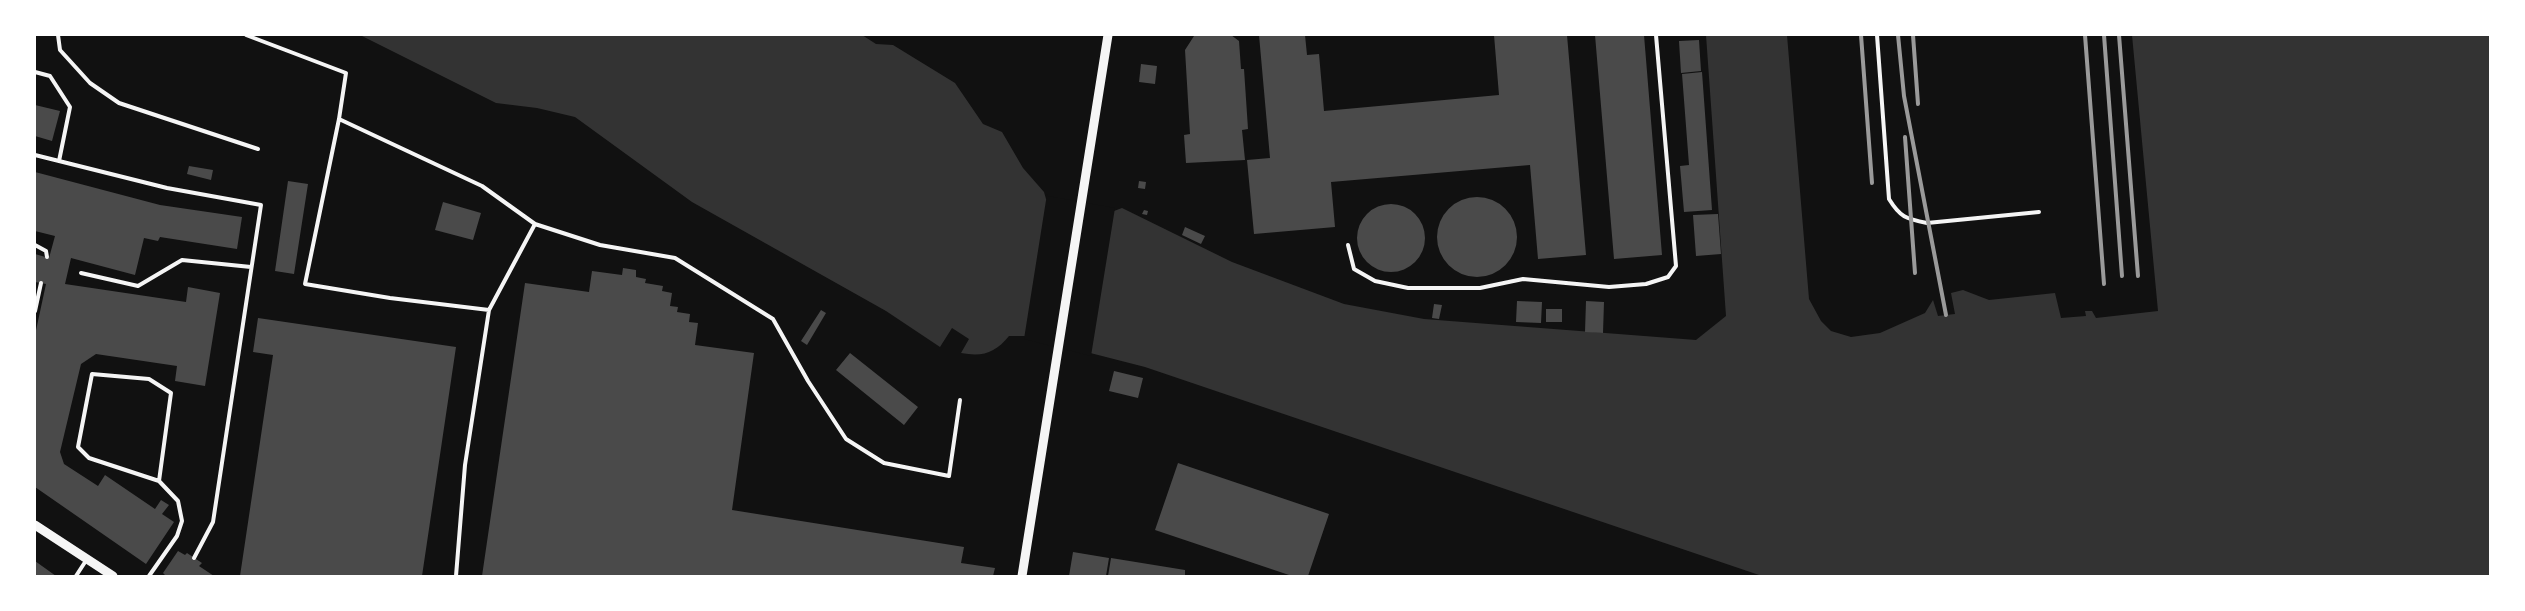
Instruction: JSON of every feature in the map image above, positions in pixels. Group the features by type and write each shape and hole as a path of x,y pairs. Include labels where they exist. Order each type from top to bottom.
{"street":[{"path":"1022,576 1108,35"},
{"path":"35,524 112,576"}],"lane":[{"path":"58,35 60,50 90,83 119,103 258,149"},
{"path":"246,35 346,73 339,119 305,284 390,298 489,310"},
{"path":"1348,245 1354,269 1375,281 1408,288 1480,288 1523,279 1609,287 1646,284 1668,277 1676,266 1656,35"},
{"path":"1877,35 1889,199 1898,213 1911,220 1927,223 2038,212"},
{"path":"35,72 50,76 70,107 58,161"},
{"path":"339,119 482,186 535,224 600,245 675,258 773,319 808,381 846,439 884,464 949,476 960,400"},
{"path":"35,155 167,188 261,205 213,522 194,558"},
{"path":"456,576 465,465 489,310 535,224"},
{"path":"35,245 46,250 47,257"},
{"path":"81,273 138,286 182,260 251,266"},
{"path":"35,311 41,283"},
{"path":"149,576 177,536 182,521 178,501 159,481 89,458 78,447 92,374 149,379 171,393 159,481"},
{"path":"76,576 87,559"}],"shaded area":[{"path":"360,35 862,35 876,44 893,45 955,83 983,124 1002,132 1023,168 1044,192 1046,199 1114,211 1122,208 1232,262 1344,304 1424,319 1696,340 1726,316 1706,35 1787,35 1809,299 1821,321 1831,331 1851,337 1880,333 1925,313 1933,300 1938,316 1955,314 1951,293 1963,290 1989,300 2055,293 2061,318 2086,316 2085,311 2092,311 2096,318 2158,311 2132,35 2490,35 2490,576 1762,576 1145,367 1024,336 1009,336 993,350 982,354 961,353 969,339 952,328 940,347 886,311 692,202 575,117 537,108 496,103"}],"pier":[{"path":"1047,194 1048,196 1115,208 1091,356 1024,339"}],"building":[{"path":"1231,35 1239,41 1241,69 1244,69 1248,129 1242,130 1245,160 1186,163 1184,135 1190,134 1185,50 1194,36"},
{"path":"1259,35 1305,35 1307,55 1319,54 1324,111 1499,95 1494,35 1567,35 1586,255 1538,259 1530,165 1331,182 1335,227 1254,234 1247,160 1270,158"},
{"path":"1595,35 1644,35 1662,255 1614,259"},
{"path":"1699,40 1701,71 1681,73 1679,41"},
{"path":"1141,64 1157,66 1155,84 1139,82"},
{"path":"1702,72 1712,210 1684,212 1680,166 1689,165 1682,74"},
{"path":"35,105 60,111 52,141 35,136"},
{"path":"189,166 213,170 211,180 187,174"},
{"path":"35,172 160,205 242,217 237,249 160,237 158,241 144,238 135,275 71,258 65,284 186,302 188,287 220,293 205,386 175,381 177,366 96,354 81,364 60,452 64,464 98,486 105,475 155,509 161,500 169,505 162,514 174,522 146,564 35,487 35,335 46,284 35,282 35,254 49,258 55,236 35,231"},
{"path":"288,181 308,184 294,274 275,271"},
{"path":"1139,181 1146,182 1145,189 1138,188"},
{"path":"1469,197 1485,197 1499,204 1510,215 1517,229 1517,245 1514,252 1499,270 1485,277 1469,277 1455,270 1444,259 1437,245 1437,229 1444,215 1455,204"},
{"path":"443,202 481,213 473,240 435,230"},
{"path":"1391,204 1404,207 1415,214 1422,225 1425,238 1422,251 1415,262 1404,269 1391,272 1378,269 1367,262 1360,251 1357,238 1360,225 1367,214 1378,207"},
{"path":"1144,210 1148,211 1147,215 1142,214"},
{"path":"1718,214 1721,254 1696,256 1693,215"},
{"path":"1185,227 1205,236 1201,244 1182,235"},
{"path":"623,268 636,270 636,277 646,279 645,283 663,286 662,291 672,293 670,306 678,307 677,312 690,314 689,322 698,323 695,345 754,353 732,510 964,547 961,563 995,568 993,576 482,576 525,283 589,292 592,271 622,275"},
{"path":"1517,301 1542,302 1541,323 1516,322"},
{"path":"1586,301 1604,302 1603,333 1585,332"},
{"path":"1434,304 1442,305 1439,319 1432,318"},
{"path":"1546,309 1562,309 1562,322 1546,322"},
{"path":"821,310 826,313 807,345 801,341"},
{"path":"258,318 456,347 422,576 240,576 273,355 253,352"},
{"path":"850,353 918,407 904,425 836,370"},
{"path":"1114,371 1143,378 1138,398 1109,391"},
{"path":"1178,463 1329,514 1308,576 1292,576 1155,530"},
{"path":"178,551 185,555 187,553 202,563 199,566 214,576 166,576 163,573"},
{"path":"1073,552 1109,558 1106,576 1069,576"},
{"path":"1111,558 1185,570 1185,576 1108,576"},
{"path":"35,561 56,576 35,576"}],"railway":[{"path":"1861,35 1872,183"},
{"path":"1898,35 1904,96 1946,315"},
{"path":"1913,35 1918,104"},
{"path":"2085,35 2104,284"},
{"path":"2104,35 2122,276"},
{"path":"2119,35 2138,276"},
{"path":"1905,137 1915,273"}]}
